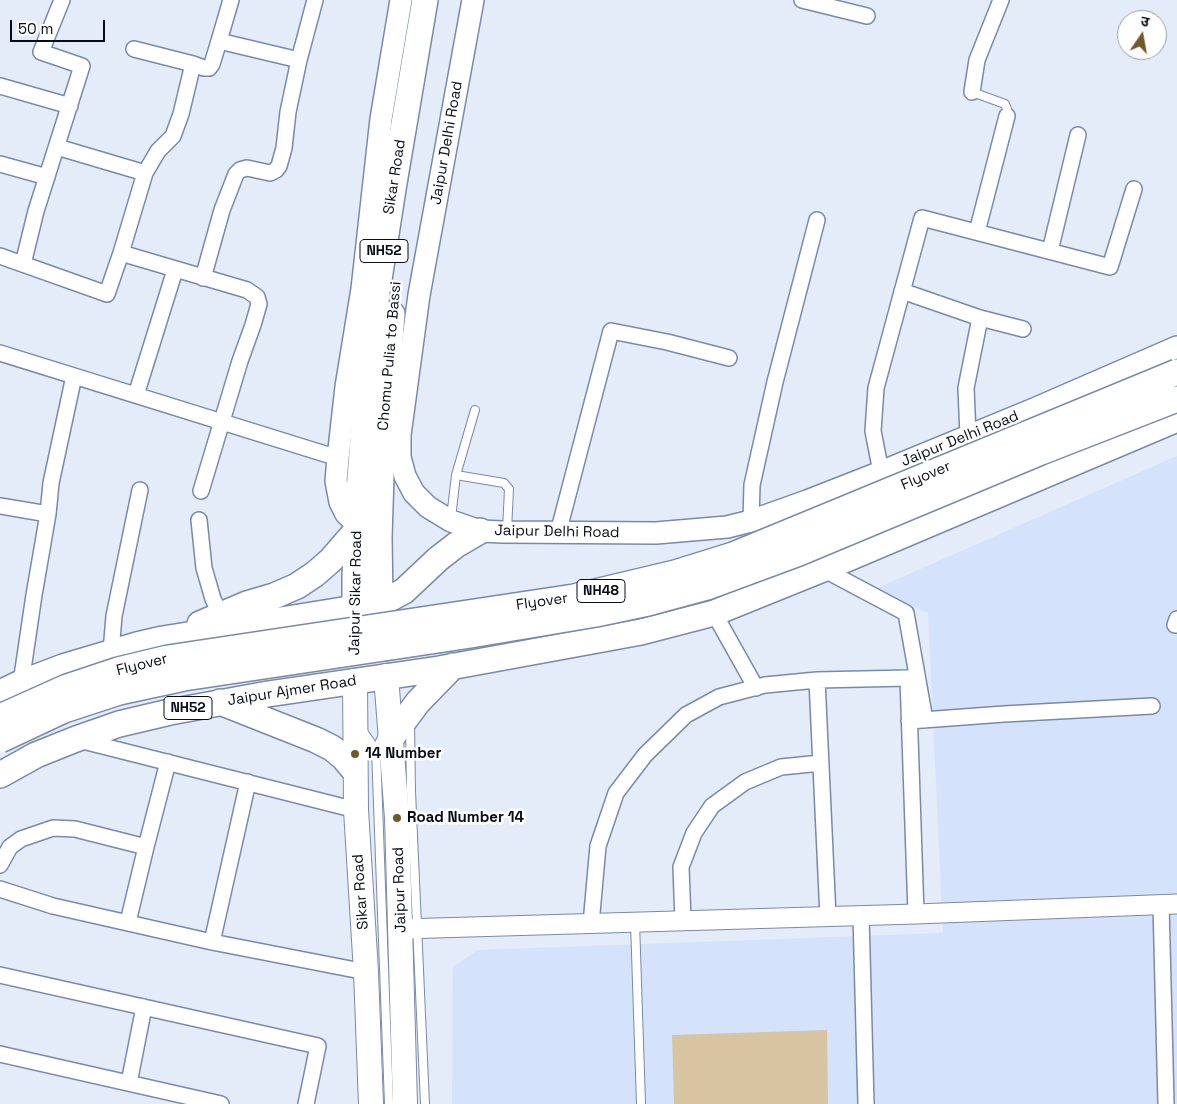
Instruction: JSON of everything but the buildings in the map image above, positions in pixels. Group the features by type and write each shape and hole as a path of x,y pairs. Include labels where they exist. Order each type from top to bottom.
{"highway":[{"name":"Sikar Road","path":"358,520 369,364 377,292 425,0"},
{"name":"Chomu Pulia to Bassi","path":"380,604 379,537 382,445 397,271 443,0"},
{"name":"Flyover","path":"0,717 67,687 118,670 168,658 574,597 675,574 734,555 1177,372"},
{"name":"Flyover","path":"0,740 64,710 119,692 174,680 596,614 648,603 707,587 1177,399"},
{"name":"Jaipur Ajmer Road","path":"0,775 36,756 119,724 219,702 454,666 641,632 714,613 823,570 1177,419"},
{"name":"Jaipur Sikar Road","path":"355,681 358,520"},
{"path":"163,639 297,586 331,560 358,520"},
{"path":"11,688 63,667 111,652 163,639 380,604 404,591 438,559 456,545 480,531"},
{"name":"NH52","path":"380,604 386,676"},
{"path":"392,730 454,666"},
{"path":"219,702 332,748 354,770"}],"main road":[{"path":"358,520 346,514 340,502 336,481 346,387 362,289 382,119 401,0"},
{"name":"Jaipur Delhi Road","path":"474,0 419,294 400,435 400,457 405,476 414,493 428,507 451,521 480,531 507,533 664,532 727,527 752,521 807,502 1177,347"},
{"name":"Jaipur Road","path":"386,676 392,730 397,818 409,929 405,1104"},
{"name":"Sikar Road","path":"355,681 354,770 366,972 371,1104"}],"street":[{"path":"23,264 47,177 82,66 41,52 62,0"},
{"path":"134,50 209,68 212,64 231,0"},
{"path":"203,278 222,210 236,174 240,170 247,168 270,173 279,166 284,148 288,112 314,0"},
{"path":"802,0 867,16"},
{"path":"972,92 977,60 1001,0"},
{"path":"219,41 299,60"},
{"path":"0,256 107,294 145,173 158,152 172,136 180,114 193,64"},
{"path":"0,86 70,106"},
{"path":"977,232 1007,116"},
{"path":"1050,251 1078,135"},
{"path":"57,147 145,173"},
{"path":"0,164 47,177"},
{"path":"881,472 873,431 876,388 922,218 1110,267 1134,189"},
{"path":"752,521 752,485 775,382 817,220"},
{"path":"121,253 254,294 257,297 259,304 200,491"},
{"path":"136,395 175,270"},
{"path":"902,291 980,318 1023,329"},
{"path":"968,436 966,388 980,318"},
{"path":"558,533 611,331 668,342 729,358"},
{"path":"0,353 338,458"},
{"path":"11,688 34,595 48,514 51,483 74,376"},
{"path":"111,652 114,616 140,490"},
{"path":"0,506 48,514"},
{"path":"199,520 200,545 204,568 213,599 221,615"},
{"path":"823,570 906,613 925,720"},
{"path":"714,613 756,688"},
{"path":"1177,619 1177,625"},
{"path":"591,924 598,846 616,793 645,754 686,715 720,697 764,685 816,680 908,678 916,914"},
{"path":"816,680 828,917"},
{"path":"909,721 1152,706"},
{"path":"76,739 356,810"},
{"path":"128,922 168,762"},
{"path":"684,921 681,867 694,833 712,806 745,782 781,767 821,762"},
{"path":"212,942 248,782"},
{"path":"0,865 10,847 21,839 53,828 75,829 146,846"},
{"path":"0,889 53,906 212,942 366,972"},
{"path":"409,929 861,916 1169,904 1166,1104"},
{"path":"861,916 866,1104"},
{"path":"0,975 318,1046 306,1104"},
{"path":"129,1083 144,1007"},
{"path":"0,1054 220,1104"}],"lane":[{"path":"972,92 1005,104 1007,116"},
{"path":"451,521 456,475 475,410"},
{"path":"456,475 504,483 509,489 507,533"},
{"path":"355,720 392,730 390,1104"},
{"path":"635,922 641,1104"},
{"path":"409,929 425,1104"}],"shaded area":[{"path":"1177,456 1177,1104 452,1104 453,967 478,950 943,933 928,613 875,589"}],"place":[{"name":"14 Number","path":"355,754"},
{"name":"Road Number 14","path":"397,818"}]}
